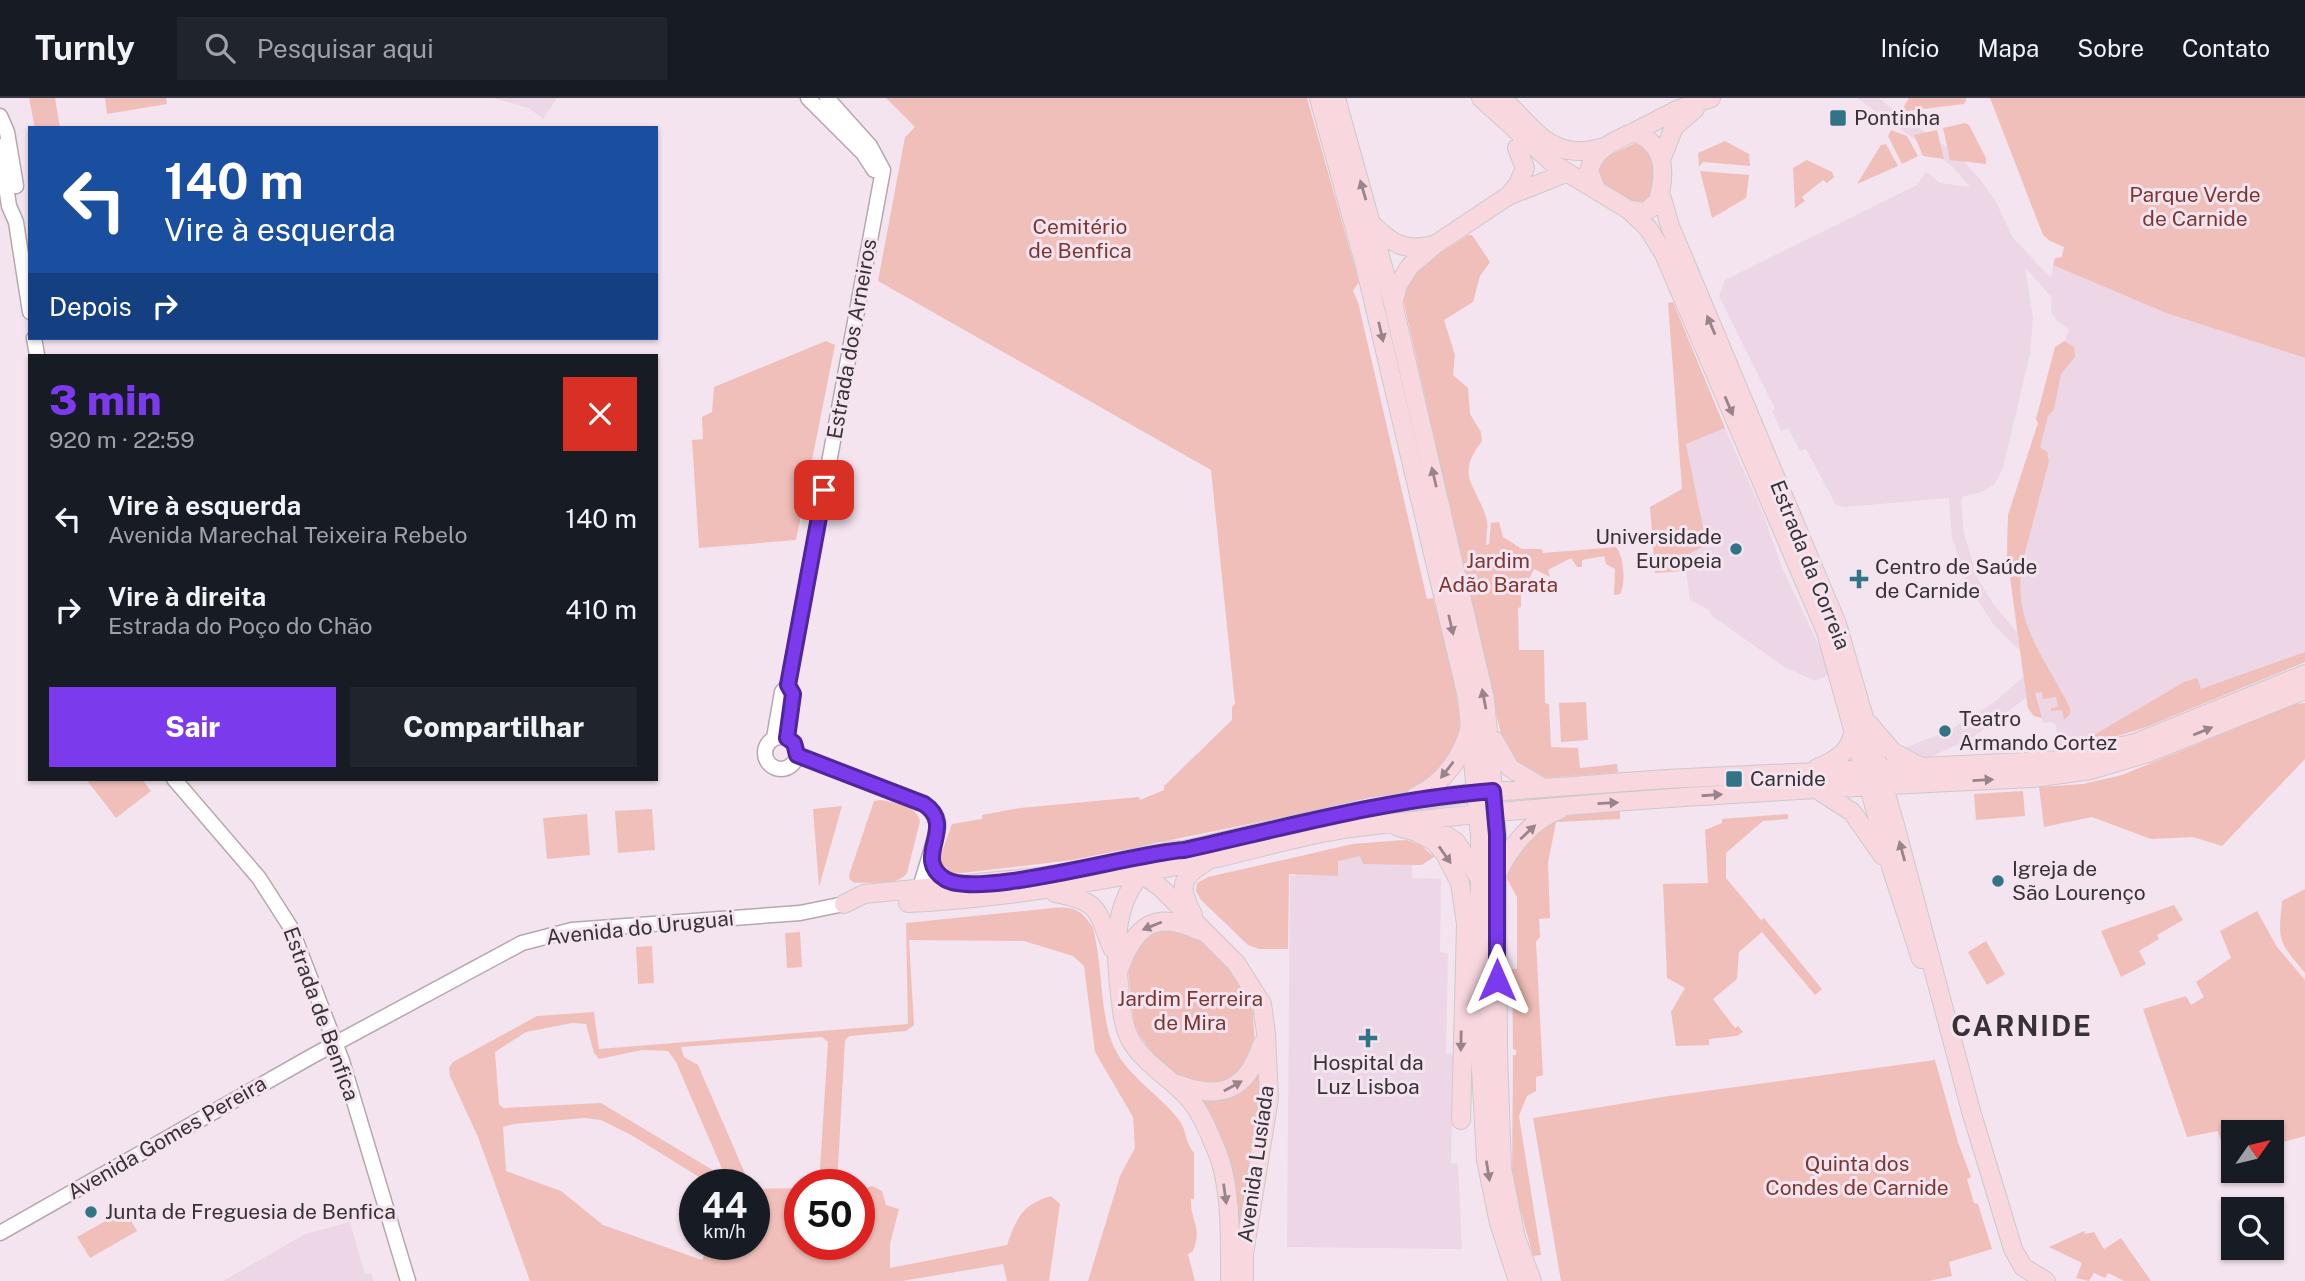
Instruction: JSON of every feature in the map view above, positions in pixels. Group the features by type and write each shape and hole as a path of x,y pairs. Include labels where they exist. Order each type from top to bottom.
{"main road":[{"path":"1319,98 1365,265 1461,666 1497,874 1502,1167 1516,1238 1532,1281"},
{"path":"1336,98 1393,303 1489,727 1480,886 1480,1050 1489,1178 1499,1223 1518,1281"},
{"path":"1466,98 1517,148 1540,165 1567,174 1629,210 1646,212 1658,201 1660,152 1652,140 1634,132"},
{"path":"1481,98 1531,145 1567,174"},
{"path":"1502,98 1561,150 1584,152 1604,147 1679,109 1710,98"},
{"path":"1511,98 1539,133"},
{"path":"1661,160 1674,127 1710,98"},
{"path":"1596,189 1589,171 1592,160 1604,147"},
{"path":"1508,196 1518,184 1525,168 1517,148"},
{"path":"1393,303 1398,285 1410,266 1436,244 1508,196 1567,174"},
{"name":"Estrada da Correia","path":"1660,192 1670,226 1837,624 1874,778 1892,870 1923,949"},
{"name":"Estrada da Correia","path":"1629,210 1648,228 1664,254 1826,632 1859,721"},
{"path":"1372,224 1398,246 1411,249 1436,244"},
{"path":"1808,773 1842,755 1859,721 1919,776 2065,760 2114,750 2305,674"},
{"path":"1348,828 1423,820 1542,787 1588,787 1643,781 1808,773 1874,778 2033,778 2091,770 2148,753 2305,690"},
{"path":"1405,801 1429,789 1442,778 1465,744 1470,723"},
{"path":"1489,727 1505,762 1519,775 1542,787"},
{"path":"1895,825 1900,805 1919,776"},
{"path":"1142,873 1155,861 1184,850 1405,801 1572,805 1818,790 1874,778"},
{"name":"Estrada da Correia","path":"1874,778 1895,825 1923,949"},
{"path":"1643,781 1644,800"},
{"path":"844,904 864,894 923,896 1045,890 1211,859 1399,814 1564,794 1588,787"},
{"path":"1818,790 1845,805 1858,818 1892,870"},
{"path":"1497,874 1507,855 1523,836 1546,816 1572,805"},
{"path":"1423,820 1456,842 1480,886 1466,924"},
{"path":"1387,824 1425,836 1445,854 1460,883 1466,924 1461,1120 1480,1050"},
{"path":"1099,867 1160,851 1184,850"},
{"path":"1203,930 1184,898 1183,884 1191,871 1211,859"},
{"path":"844,904 896,903 962,885 1099,867 1125,866 1142,873"},
{"name":"Avenida Lusíada","path":"1230,1281 1228,1215 1217,1151 1192,1101 1144,1058 1130,1040 1123,1020 1117,966 1119,918 1129,892 1142,873 1236,963 1262,1004 1269,1098 1244,1254 1244,1281"},
{"path":"1045,890 1082,899 1091,904 1104,922 1117,966"},
{"path":"1117,966 1131,940 1153,923 1178,922 1203,930"},
{"path":"1923,949 2013,1249 2028,1271 2046,1281"},
{"path":"1170,1082 1202,1092 1214,1093 1232,1088 1255,1066 1266,1032"}],"street":[{"path":"808,98 869,160 880,184"},
{"name":"Estrada dos Arneiros","path":"781,738 793,694 788,685 883,170 877,155 827,98"},
{"path":"0,116 7,132 13,168 18,205 16,222"},
{"path":"0,146 28,299"},
{"path":"781,738 794,743 797,755 793,764 777,769 769,765 764,752 767,744 781,738"},
{"path":"797,755 924,804 933,811 938,822 923,896"},
{"name":"Estrada de Benfica","path":"176,781 251,868 285,916 315,987 335,1045 408,1281"},
{"path":"931,852 933,866 940,876 962,885"},
{"name":"Avenida do Uruguai","path":"335,1045 502,952 537,938 572,930 800,913 844,904"},
{"name":"Avenida Gomes Pereira","path":"0,1233 335,1045"}],"shaded area":[{"path":"493,98 557,98 543,119 529,108"},
{"path":"1857,98 1878,98 1960,157 1980,179 1997,204 2013,238 2051,278 2053,265 2166,313 2305,358 2305,662 2146,727 2092,744 2058,749 2057,741 2052,737 2057,734 2056,725 2052,722 2043,723 2042,718 2034,716 2028,708 2026,698 1973,737 1924,760 1849,763 1897,751 1950,730 1996,701 2023,677 2020,651 1994,625 1967,584 1952,537 1949,498 1845,507 1836,505 1806,449 1800,451 1788,428 1781,431 1772,411 1775,409 1719,296 1725,280 1917,185 1926,172 1940,183 1970,187 1952,166","holes":["2025,267 2052,298 2051,312 2069,330 2036,419 2038,423 2008,515 2007,554 2017,632 1994,605 1978,579 1964,534 1961,503 1962,497 1982,492 1995,484 2003,468 2030,354 2033,318"]},
{"name":"Universidade Europeia","path":"1725,428 1764,516 1782,568 1832,673 1816,681 1786,668 1712,616 1709,610 1690,600 1684,556 1710,543 1703,528 1685,444"},
{"name":"Hospital da Luz Lisboa","path":"1399,840 1415,843 1434,857 1423,865 1412,865 1412,878 1441,879 1440,952 1448,953 1446,1053 1453,1054 1451,1163 1458,1164 1462,1249 1287,1247 1290,876 1295,876 1296,870 1316,852 1353,844"},
{"path":"350,1222 365,1274 371,1273 374,1281 223,1281 305,1234"}],"green space":[{"path":"29,98 55,98 60,126 35,126"},
{"path":"105,98 166,98 167,104 107,114"},
{"name":"Cemitério de Benfica","path":"886,98 1307,98 1359,282 1353,291 1358,302 1427,599 1433,598 1456,693 1460,729 1458,741 1450,757 1432,775 1410,791 1073,860 953,874 943,869 940,857 952,824 1020,808 1139,797 1140,800 1164,790 1164,786 1232,720 1232,707 1235,704 1211,470 878,281 905,137 915,127"},
{"path":"1909,98 1966,98 1966,101 1964,104 1906,111 1903,108"},
{"name":"Parque Verde de Carnide","path":"1990,98 2305,98 2305,358 2166,313 2053,265 2055,258 2062,257 2064,247 2043,235"},
{"path":"1965,123 1969,125 1986,158 1986,164 1950,160 1943,128"},
{"path":"1891,130 1907,136 1918,156 1902,164 1888,136"},
{"path":"1937,130 1944,159 1923,156 1914,135"},
{"path":"1725,141 1749,154 1750,166 1703,162 1699,167 1698,153"},
{"path":"1636,143 1654,152 1654,189 1648,201 1637,205 1600,184 1597,167 1605,157"},
{"path":"1886,144 1898,166 1857,184 1881,145"},
{"path":"1807,160 1832,172 1834,177 1827,183 1823,180 1802,197 1805,201 1795,208 1793,168"},
{"path":"1700,171 1749,175 1746,198 1712,218"},
{"name":"Jardim Adão Barata","path":"1468,235 1472,235 1490,262 1480,276 1473,302 1444,320 1455,355 1453,375 1468,388 1470,414 1481,432 1482,441 1474,453 1468,471 1487,520 1486,545 1489,544 1491,523 1499,522 1503,537 1522,549 1542,549 1543,553 1616,547 1619,551 1623,578 1620,594 1614,595 1615,569 1606,564 1604,556 1582,560 1582,567 1577,567 1571,558 1548,570 1550,577 1534,569 1528,581 1535,586 1535,593 1521,592 1521,607 1518,608 1519,650 1544,650 1545,703 1549,704 1551,747 1578,748 1580,768 1617,764 1618,772 1615,773 1541,778 1523,771 1503,744 1403,299 1411,278 1419,269"},
{"path":"1673,302 1725,428 1686,444 1703,527 1710,543 1685,556 1686,571 1655,573 1650,507 1682,489 1668,303"},
{"path":"826,341 835,345 796,540 699,548 692,440 703,439 702,417 712,412 714,387"},
{"path":"2064,341 2074,347 2075,357 2061,374 2054,409 2048,416 2040,447 2047,452 2049,461 2022,564 2020,585 2026,623 2070,708 2070,714 2064,720 2062,710 2051,711 2051,708 2058,707 2056,697 2043,699 2042,692 2035,693 2042,718 2034,716 2028,708 2007,554 2008,515 2038,423 2036,419 2055,347"},
{"path":"2305,652 2305,662 2146,727 2092,744 2077,745 2184,682 2197,678 2201,689"},
{"path":"1586,702 1588,740 1561,742 1559,703"},
{"path":"2305,703 2305,759 2222,846 2193,837 2151,839 2092,817 2044,827 2039,787 2083,784 2122,775 2295,704"},
{"path":"88,781 144,781 151,791 116,818"},
{"path":"2023,791 2025,816 1976,820 1974,794"},
{"path":"881,800 910,808 920,821 907,873 890,882 855,883 850,880 849,875 874,801"},
{"path":"842,806 819,887 813,809"},
{"path":"652,809 655,850 618,853 615,811"},
{"path":"1620,811 1620,819 1556,822 1548,863 1550,918 1539,919 1540,937 1536,942 1543,1075 1536,1077 1536,1091 1527,1096 1519,1116 1541,1255 1533,1256 1512,1179 1513,1055 1516,1055 1516,1050 1513,1049 1512,969 1517,969 1517,897 1507,879 1507,870 1528,839 1562,816"},
{"path":"587,814 590,855 547,859 543,818"},
{"path":"1788,814 1788,819 1763,821 1726,853 1726,878 1761,920 1764,918 1822,989 1815,995 1762,932 1739,952 1737,979 1713,999 1735,1028 1738,1026 1743,1032 1737,1036 1709,1039 1709,1045 1676,1046 1671,1012 1685,988 1667,978 1663,884 1708,883 1705,830 1722,823 1722,819"},
{"path":"1407,840 1422,846 1434,857 1421,865 1363,864 1360,856 1338,861 1338,876 1289,874 1288,949 1259,949 1248,945 1201,900 1196,891 1197,883 1208,877 1353,844"},
{"path":"2305,889 2305,973 2285,947 2280,925 2282,901"},
{"path":"2174,905 2183,920 2157,935 2159,939 2139,951 2146,964 2121,977 2101,931"},
{"path":"1060,908 1077,910 1085,917 1093,928 1106,1021 1114,1048 1130,1070 1179,1120 1194,1153 1194,1199 1191,1199 1191,1207 1197,1236 1193,1251 1188,1254 1195,1281 1088,1281 1120,1176 1135,1148 1133,1117 1095,1052 1084,966 1073,956 1024,941 909,940 914,1025 906,1031 850,1036 845,1040 838,1169 820,1169 828,1042 822,1037 681,1047 684,1057 698,1065 743,1169 722,1169 676,1062 668,1051 642,1050 599,1059 594,1053 586,1024 572,1023 526,1032 495,1052 499,1104 503,1108 601,1103 711,1169 686,1169 601,1120 585,1118 503,1127 506,1171 561,1191 603,1225 679,1252 679,1260 770,1260 770,1189 784,1188 784,1260 875,1260 875,1188 882,1191 886,1205 899,1209 890,1244 890,1268 1007,1245 1022,1213 1033,1204 1051,1196 1060,1204 1049,1281 1007,1281 1003,1264 902,1281 530,1281 478,1137 450,1076 449,1068 453,1062 537,1016 594,1012 599,1049 908,1024 906,923"},
{"path":"2257,911 2277,947 2305,980 2305,1136 2284,1142 2284,1120 2221,1120 2221,1141 2218,1131 2187,1137 2143,1009 2186,996 2191,1005 2204,997 2196,982 2231,958 2220,931"},
{"name":"Jardim Ferreira de Mira","path":"1149,928 1191,931 1234,974 1245,992 1253,1012 1255,1051 1224,1087 1183,1080 1155,1056 1139,1035 1134,1023 1127,962"},
{"path":"800,932 802,967 787,968 785,933"},
{"path":"1986,941 2005,974 1987,985 1968,952"},
{"path":"652,946 654,983 638,984 636,947"},
{"name":"Quinta dos Condes de Carnide","path":"1935,1060 1958,1142 1971,1177 1967,1179 1974,1203 1978,1204 1992,1249 1949,1262 1952,1276 1929,1281 1561,1281 1533,1118 1669,1096"},
{"path":"1261,1070 1257,1135 1240,1252 1223,1145 1201,1099"},
{"path":"125,1210 137,1231 90,1258 77,1237"},
{"path":"2084,1231 2085,1234 2094,1232 2104,1249 2121,1238 2151,1281 2124,1281 2108,1273 2105,1278 2094,1273 2089,1281 2076,1278 2082,1263 2049,1247"}],"place":[{"name":"Pontinha","path":"1838,118"},
{"name":"Universidade Europeia","path":"1736,549"},
{"name":"Centro de Saúde de Carnide","path":"1859,579"},
{"name":"Teatro Armando Cortez","path":"1945,731"},
{"name":"Carnide","path":"1734,779"},
{"name":"Igreja de São Lourenço","path":"1998,881"},
{"name":"Hospital da Luz Lisboa","path":"1368,1038"},
{"name":"Junta de Freguesia de Benfica","path":"91,1212"}],"district":[{"name":"CARNIDE","path":"2022,1026"}],"route":[{"path":"824,490 788,685 793,694 787,738 794,743 797,755 924,804 933,811 939,826 931,852 933,866 940,876 962,885 1072,872 1160,851 1184,850 1369,807 1493,791 1497,835 1497,980"}]}
